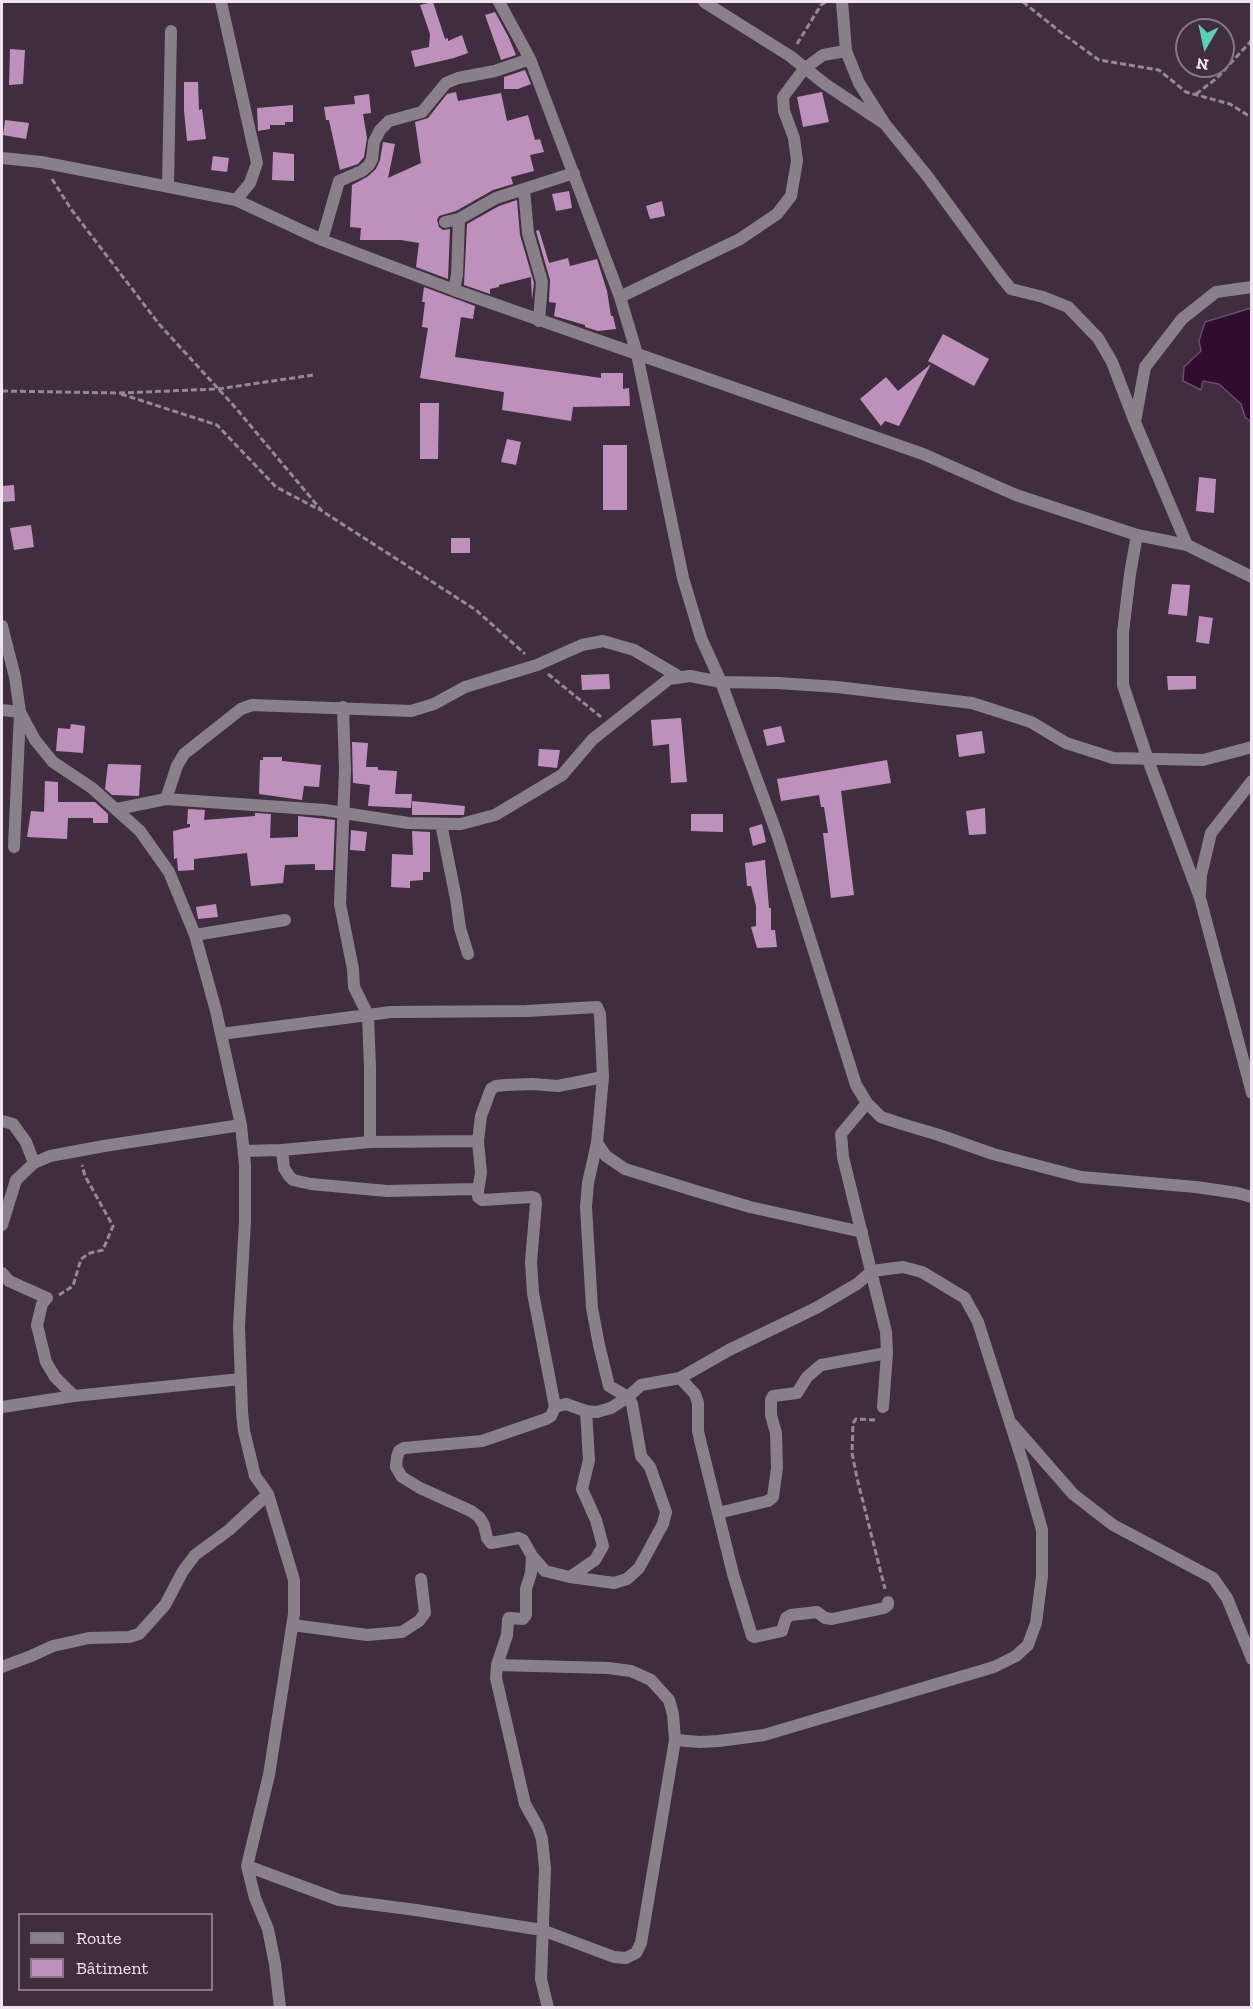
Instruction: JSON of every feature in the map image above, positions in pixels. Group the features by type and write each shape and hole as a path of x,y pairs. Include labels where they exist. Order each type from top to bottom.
{"street":[{"path":"221,2 257,163 250,183 236,200"},
{"path":"498,2 530,59 620,297 637,354 683,578 701,638 721,682 778,837 856,1086 867,1104 881,1117 902,1125 993,1154 1081,1177 1196,1187 1251,1197"},
{"path":"704,2 790,56 804,69 885,124"},
{"path":"842,2 846,51 859,83 885,124 928,177 1011,289 1043,297 1068,307 1098,338 1112,362 1187,545"},
{"path":"168,185 171,31"},
{"path":"620,297 740,239 777,214 791,196 797,161 794,138 784,111 783,97 804,69 823,55 846,51"},
{"path":"322,240 339,181 362,171 369,165 374,142 380,130 389,121 422,112 446,83 458,78 495,71 530,59"},
{"path":"2,158 41,162 236,200 322,240 454,290 923,454 1017,495 1137,535 1187,545 1251,577"},
{"path":"445,222 459,219 496,198 574,173"},
{"path":"524,189 528,233 542,282 540,321"},
{"path":"454,290 457,275 459,219"},
{"path":"1135,422 1145,367 1182,319 1216,292 1251,287"},
{"path":"1137,535 1123,632 1123,685 1148,760 1200,898 1251,1093"},
{"path":"2,626 15,677 20,712 14,847"},
{"path":"166,799 177,766 184,754 241,709 252,705 411,711 434,704 465,687 537,665 582,645 603,641 634,651 678,676"},
{"path":"117,809 166,799 260,804 408,823 461,824 495,815 562,775 593,739 669,679 678,676 721,682 837,687 972,703 1031,722 1066,743 1113,758 1203,760 1251,747"},
{"path":"343,708 345,770 340,904 353,969 354,987 368,1015 370,1142"},
{"path":"2,710 20,712"},
{"path":"20,712 35,740 53,762 92,788 117,809 140,831 169,872 195,935 241,1125 244,1151 244,1221 239,1316 244,1431 255,1476 268,1494 294,1580 293,1625 269,1775 247,1866 255,1898 268,1929 280,2007"},
{"path":"1200,898 1201,875 1211,833 1251,780"},
{"path":"441,824 460,928 468,954"},
{"path":"195,935 285,920"},
{"path":"220,1034 391,1012 526,1011 597,1007 600,1014 603,1077 597,1143 588,1183 586,1207 592,1308 609,1386 628,1397 632,1404 641,1456 650,1467 666,1512 666,1517 639,1568 627,1579 614,1583 570,1577 545,1570 532,1556 525,1542 519,1538 491,1543 479,1517 471,1511 420,1488 402,1477 396,1467 399,1450 405,1448 482,1441 551,1416 555,1407 532,1284 535,1198 482,1200 478,1197 481,1173 478,1140 481,1116 491,1089 496,1086 532,1084 558,1086 603,1077"},
{"path":"867,1104 841,1134 843,1157 886,1332 887,1353 883,1407"},
{"path":"2,1121 13,1124 26,1142 34,1163"},
{"path":"2,1225 16,1180 34,1163 50,1156 241,1125"},
{"path":"244,1151 370,1142 478,1140"},
{"path":"597,1143 606,1156 625,1169 750,1207 862,1232"},
{"path":"282,1150 284,1168 289,1176 293,1180 311,1184 387,1191 474,1189 478,1191"},
{"path":"555,1407 566,1404 597,1412 611,1408 641,1385 680,1378 729,1350 816,1308 857,1284 872,1271 903,1268 922,1272 965,1298 978,1322 1042,1530 1042,1576 1036,1623 1028,1645 1016,1656 994,1667 764,1735 710,1742 675,1740"},
{"path":"2,1273 9,1281 47,1298 42,1304 37,1325 46,1362 56,1377 74,1396"},
{"path":"718,1513 773,1497 777,1468 776,1433 771,1415 772,1396 797,1393 807,1377 820,1365 887,1353"},
{"path":"2,1407 74,1396 241,1378"},
{"path":"680,1378 696,1394 698,1431 752,1636 782,1631 786,1618 791,1616 817,1612 829,1619 884,1608 888,1602"},
{"path":"570,1577 595,1560 603,1546 596,1520 582,1489 589,1460 586,1411"},
{"path":"1010,1421 1041,1454 1073,1494 1113,1525 1213,1578 1227,1598 1251,1659"},
{"path":"2,1667 53,1646 89,1638 139,1634 165,1605 183,1571 195,1555 229,1530 268,1494"},
{"path":"532,1556 531,1573 526,1589 526,1615 523,1618 508,1618 507,1635 497,1665 496,1678 525,1804 542,1839 545,1868 541,1979 548,2007"},
{"path":"293,1625 367,1635 402,1632 419,1622 425,1613 421,1579"},
{"path":"247,1866 339,1900 542,1930 614,1958 626,1958 636,1953 641,1943 675,1740 673,1714 669,1700 651,1680 631,1671 608,1668 497,1665"}],"path":[{"path":"790,56 821,5 826,2"},
{"path":"1023,2 1100,60 1159,70 1186,92 1230,105 1251,118"},
{"path":"1196,94 1217,78 1251,40"},
{"path":"41,162 71,209 159,324 218,388 322,511"},
{"path":"2,391 119,393 218,388 313,375"},
{"path":"119,393 217,424 276,487 322,511 476,610 537,665 611,725"},
{"path":"47,1298 68,1291 72,1286 81,1259 90,1253 103,1250 107,1244 113,1226 111,1219 85,1176 82,1164 85,1156 92,1150 104,1146"},
{"path":"883,1407 878,1420 856,1419 853,1422 852,1453 888,1602"}],"shaded area":[{"path":"1252,308 1251,422 1245,417 1241,404 1219,384 1203,381 1201,390 1183,381 1184,367 1201,351 1199,341 1205,322"}],"building":[{"path":"433,2 445,39 448,38 448,41 462,35 468,53 415,67 411,51 429,47 430,34 420,5"},
{"path":"495,12 516,55 501,60 485,15"},
{"path":"10,49 25,50 23,84 9,85"},
{"path":"525,70 531,84 518,89 504,89 504,77"},
{"path":"184,82 198,82 199,110 202,109 206,139 187,141"},
{"path":"456,92 458,101 501,93 507,121 528,115 535,140 540,139 544,152 530,155 534,171 511,177 513,184 493,190 456,211 439,216 437,220 439,227 443,230 450,229 448,279 416,267 419,243 401,240 360,240 361,228 350,227 352,185 376,169 383,142 395,144 388,178 421,163 415,122 428,118 447,94"},
{"path":"822,92 829,122 803,127 797,97"},
{"path":"369,94 371,113 363,114 367,138 364,157 358,164 340,170 324,107 355,104 354,96"},
{"path":"293,105 293,122 285,122 285,125 270,125 270,129 258,131 257,108"},
{"path":"5,120 29,123 26,139 3,135"},
{"path":"273,152 294,154 294,181 272,180"},
{"path":"213,156 229,158 227,172 211,170"},
{"path":"569,191 572,208 556,211 552,194"},
{"path":"517,200 520,235 534,283 532,300 531,277 499,285 499,287 490,289 490,294 464,285 467,224 499,206"},
{"path":"662,201 665,216 650,219 646,206"},
{"path":"539,230 549,263 568,258 570,266 597,259 616,329 598,331 554,316 556,303 549,302 550,280 536,231"},
{"path":"424,287 475,306 473,319 461,317 455,357 601,378 601,373 623,373 623,389 629,388 630,406 573,407 571,421 502,410 504,392 420,378 428,328 422,327"},
{"path":"943,334 989,359 974,386 928,361"},
{"path":"931,364 899,426 885,421 881,426 860,399 886,377 898,391"},
{"path":"420,403 439,403 438,459 420,459"},
{"path":"507,439 521,442 516,465 501,462"},
{"path":"603,445 627,445 627,510 603,510"},
{"path":"1199,477 1216,479 1214,513 1196,511"},
{"path":"14,485 15,501 2,502 2,486"},
{"path":"31,525 34,547 14,550 10,528"},
{"path":"451,538 470,538 470,553 451,553"},
{"path":"1172,584 1190,585 1187,616 1168,614"},
{"path":"1199,616 1213,618 1209,644 1196,642"},
{"path":"609,674 610,689 582,690 581,675"},
{"path":"1167,676 1196,676 1196,689 1168,690"},
{"path":"681,718 687,782 671,783 669,744 653,746 651,720"},
{"path":"71,724 85,726 83,753 56,751 58,728 70,729"},
{"path":"781,726 785,742 767,746 763,730"},
{"path":"982,731 985,753 959,757 956,735"},
{"path":"352,742 368,743 366,767 397,771 395,794 412,794 411,808 368,806 370,785 353,783"},
{"path":"539,749 560,750 557,768 538,766"},
{"path":"263,757 282,757 282,761 321,765 319,787 304,786 302,800 259,794 260,760 263,760"},
{"path":"887,760 891,783 841,791 854,895 831,898 823,833 828,833 824,807 821,807 819,795 781,801 777,779"},
{"path":"108,764 141,765 139,796 112,795 105,789"},
{"path":"45,781 58,782 58,802 95,802 108,814 108,823 93,823 93,818 68,818 67,839 27,837 31,811 44,812"},
{"path":"412,801 465,806 464,815 412,815"},
{"path":"985,808 986,834 969,835 966,811"},
{"path":"188,809 205,810 204,820 255,816 255,813 271,814 270,838 298,837 298,816 335,820 333,870 315,870 315,864 285,865 283,883 251,886 247,853 194,859 194,870 178,871 177,858 174,859 173,831 190,827 190,824 187,824"},
{"path":"691,814 723,814 723,832 691,831"},
{"path":"762,824 766,842 753,846 749,828"},
{"path":"351,830 367,832 365,851 350,850"},
{"path":"412,831 430,832 430,872 423,872 423,880 410,881 410,888 391,887 392,854 413,855"},
{"path":"765,860 769,908 771,908 771,930 775,930 777,947 757,948 751,927 756,926 756,906 751,886 747,886 745,863"},
{"path":"216,904 218,917 198,919 196,907"}]}
